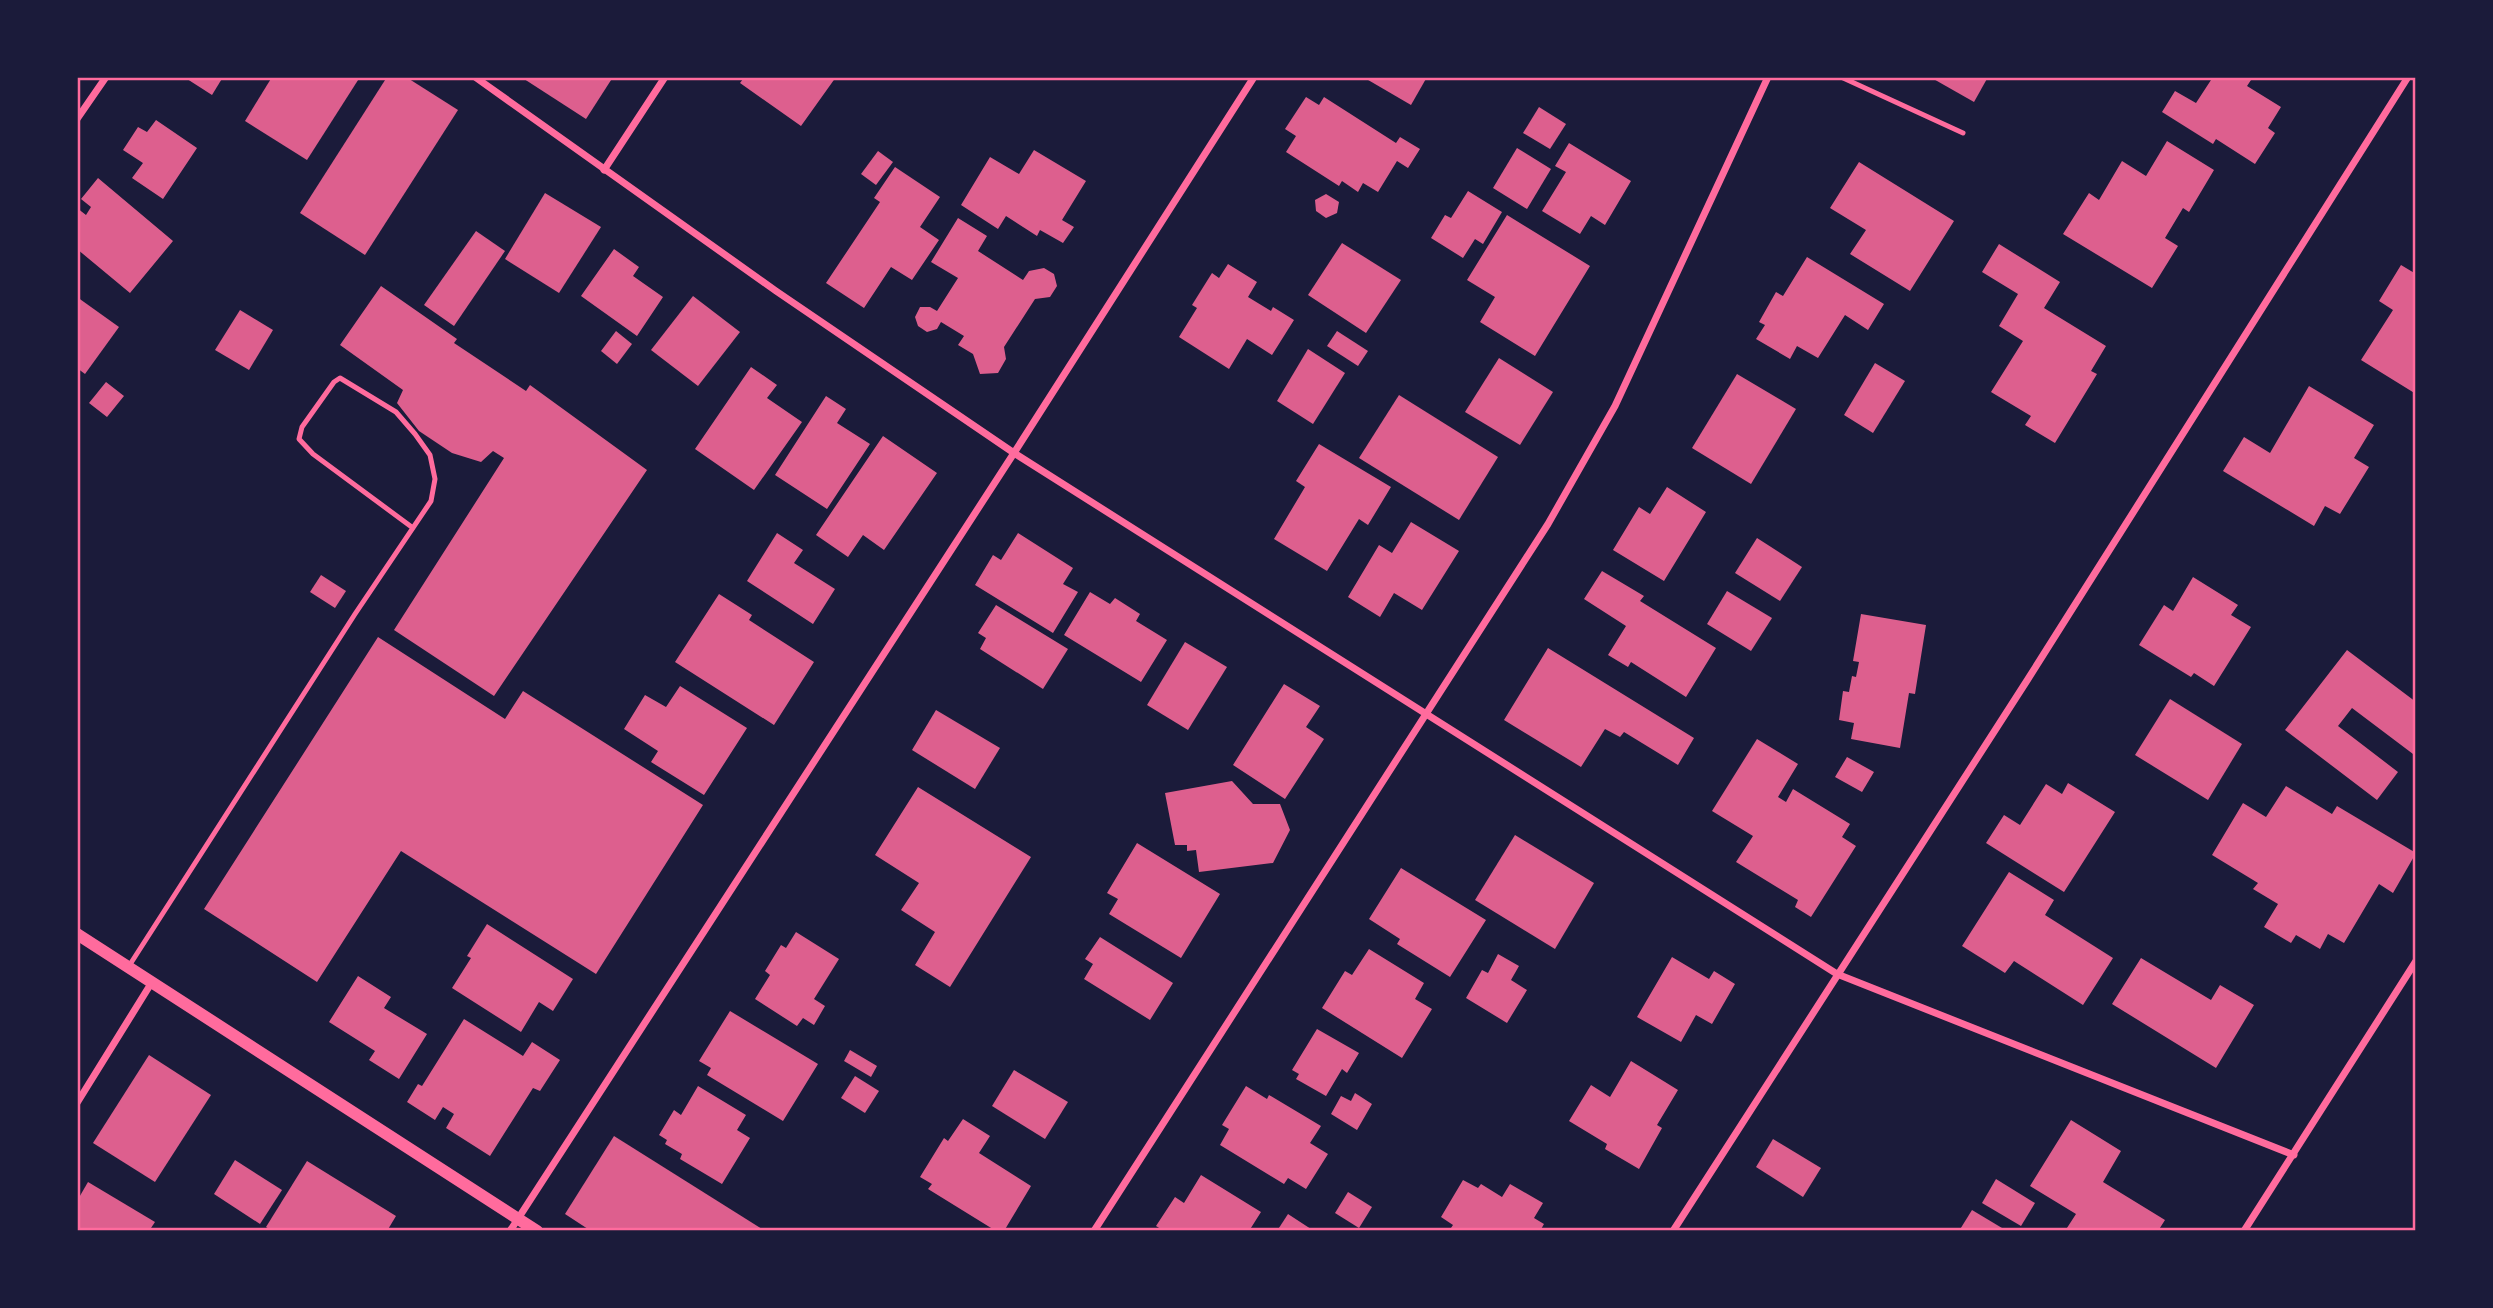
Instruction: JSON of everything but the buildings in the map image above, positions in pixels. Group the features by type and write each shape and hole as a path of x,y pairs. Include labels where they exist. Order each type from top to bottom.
{"street":[{"path":"77,119 106,77"},
{"path":"475,77 776,291 1014,453 1837,974 2294,1155"},
{"path":"604,170 665,77"},
{"path":"510,1231 1254,77"},
{"path":"1094,1231 1548,524 1615,405 1768,77"},
{"path":"1673,1231 2028,679 2408,77"},
{"path":"77,934 537,1231"},
{"path":"2244,1231 2416,961"},
{"path":"77,1103 152,982"}],"lane":[{"path":"1841,77 1963,133"},
{"path":"129,967 355,614 413,528 431,501 435,479 430,455 396,412 340,378 334,382 302,427 299,439 313,454 413,528"}]}
